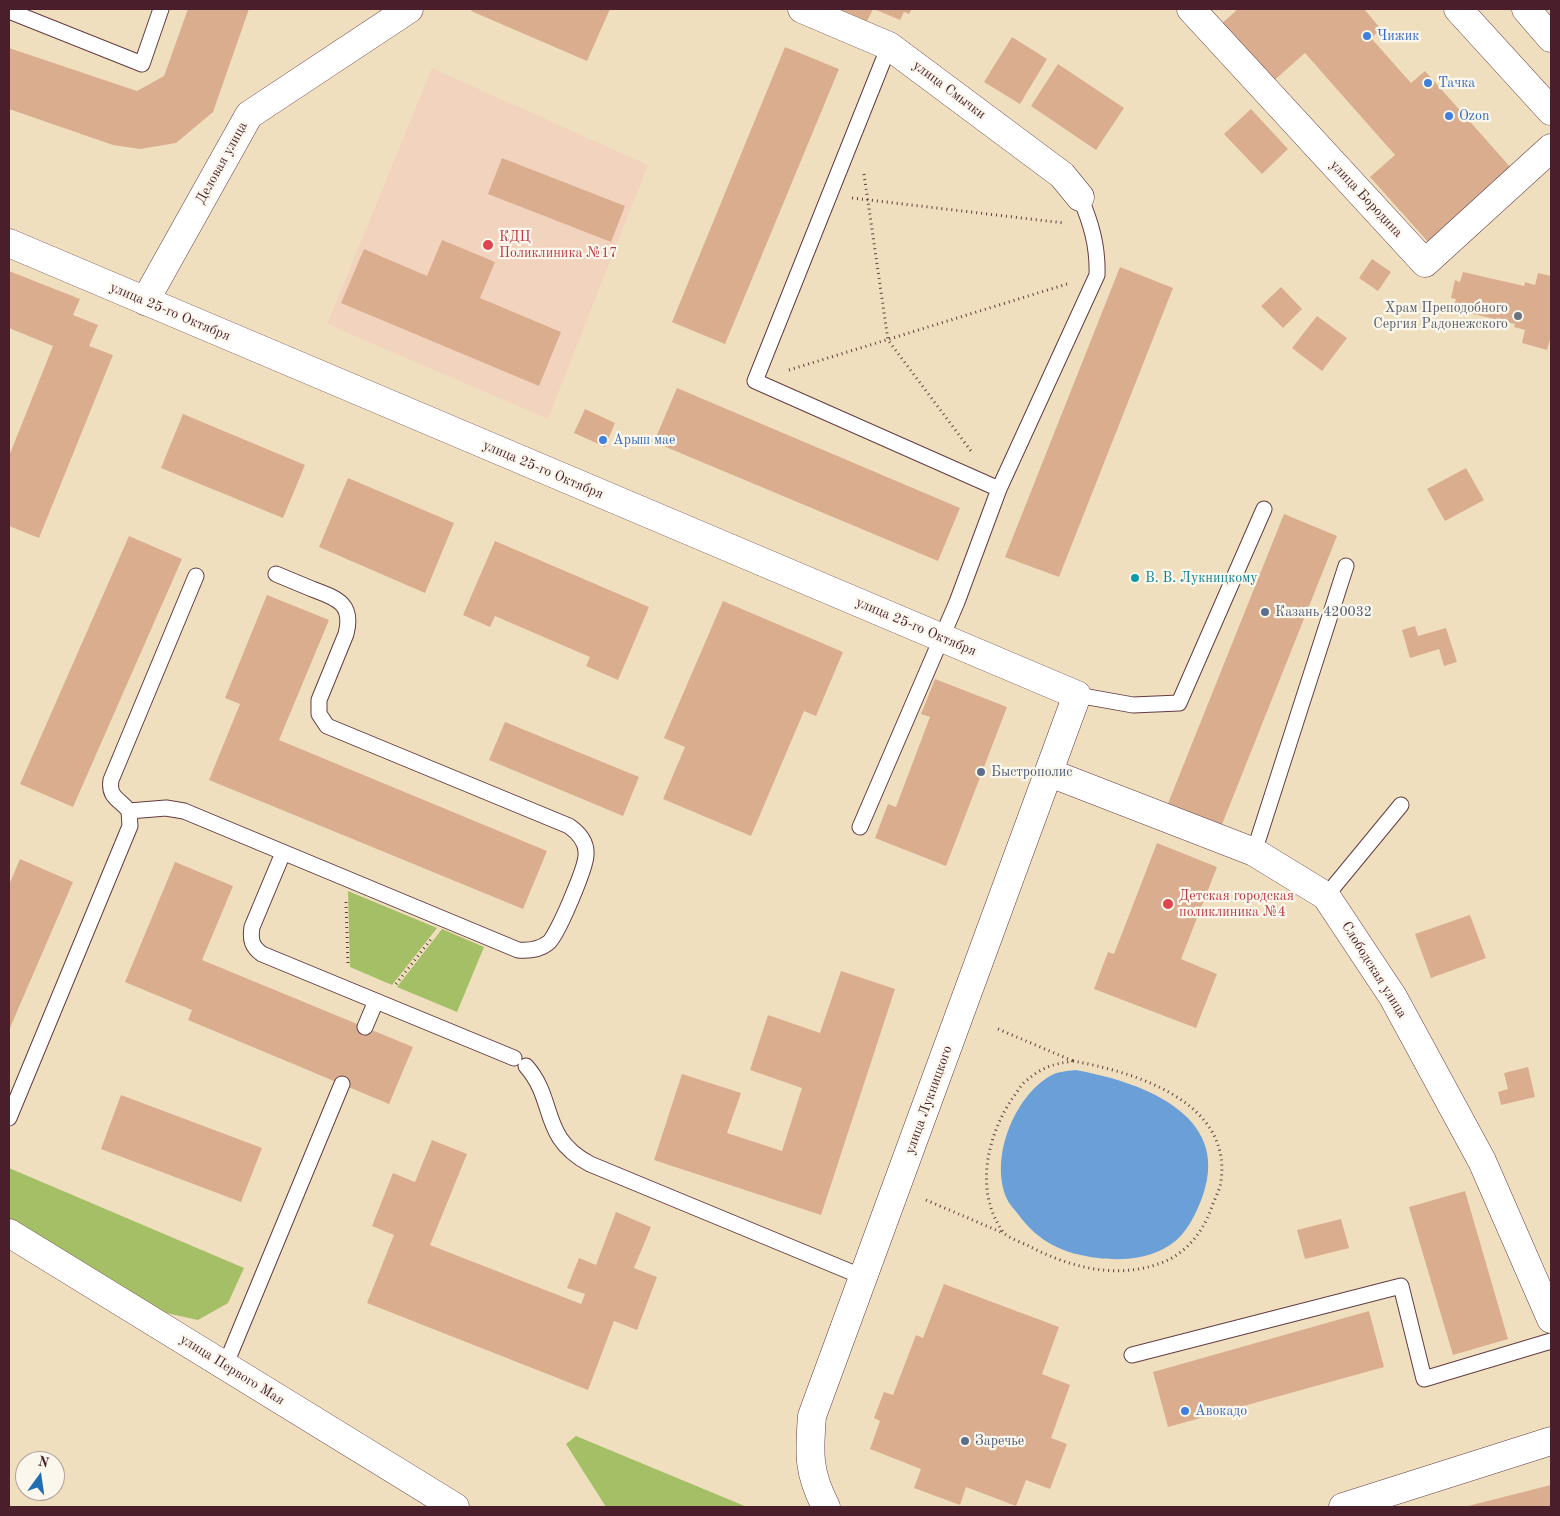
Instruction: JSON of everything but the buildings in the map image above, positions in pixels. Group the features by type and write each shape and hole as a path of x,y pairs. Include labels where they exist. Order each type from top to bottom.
{"street":[{"name":"Деловая улица","path":"145,301 249,115 409,9"},
{"name":"улица Смычки","path":"802,9 889,46 1062,175 1080,197"},
{"name":"улица Бородина","path":"1191,9 1425,263 1551,148"},
{"path":"1458,9 1551,111"},
{"path":"1526,9 1551,38"},
{"name":"улица 25-го Октября","path":"9,243 1077,695"},
{"name":"улица Лукницкого","path":"826,1507 819,1493 809,1458 812,1416 1050,773 1077,695"},
{"name":"Слободская улица","path":"1050,773 1254,852 1326,896 1393,997 1482,1161 1551,1319"},
{"name":"улица Первого Мая","path":"9,1233 455,1507"},
{"path":"1343,1507 1551,1441"}],"lane":[{"path":"9,11 142,64 161,9"},
{"path":"889,46 755,381 999,489"},
{"path":"860,827 942,638 999,489 1097,275 1098,252 1092,226 1080,197"},
{"path":"1077,695 1134,704 1179,703 1264,509"},
{"path":"1254,852 1346,566"},
{"path":"128,811 158,808 184,811 518,950 529,951 548,943 554,937 584,865 586,848 582,839 570,826 327,726 319,714 319,700 346,634 349,623 347,613 337,599 276,574"},
{"path":"9,1118 130,826 128,811 114,798 111,792 111,780 196,576"},
{"path":"1326,896 1401,806"},
{"path":"283,853 252,928 252,943 262,954 520,1062 536,1082 557,1137 574,1156 863,1278"},
{"path":"365,1027 378,1002"},
{"path":"225,1366 342,1084"},
{"path":"1132,1355 1401,1286 1424,1379 1551,1341"}],"path":[{"path":"864,173 888,340 999,489"},
{"path":"829,195 1092,226"},
{"path":"755,381 1097,275"},
{"path":"346,878 349,990"},
{"path":"378,1002 446,920"},
{"path":"926,1200 1004,1233 1047,1256 1075,1266 1115,1272 1152,1267 1171,1260 1188,1248 1209,1216 1221,1182 1220,1156 1212,1130 1186,1102 1157,1086 1104,1067 1073,1061 998,1029"},
{"path":"1004,1233 989,1207 987,1175 990,1143 1004,1110 1024,1082 1047,1066 1073,1061"}],"shaded area":[{"name":"КДЦ Поликлиника №17","path":"432,68 648,165 548,419 327,324"}],"green space":[{"path":"348,891 437,928 392,985 350,967"},
{"path":"442,929 484,947 457,1012 397,987"},
{"path":"9,1168 244,1268 228,1303 198,1320 166,1313 9,1221"},
{"path":"576,1436 747,1507 606,1507 566,1444"}],"water":[{"path":"1075,1070 1100,1075 1151,1093 1174,1106 1192,1122 1204,1142 1208,1167 1203,1195 1186,1229 1176,1240 1162,1250 1135,1258 1116,1259 1086,1256 1063,1250 1034,1232 1008,1201 1002,1183 1001,1166 1008,1130 1016,1114 1026,1098 1050,1076"}],"place":[{"name":"Чижик","path":"1367,36"},
{"name":"Тачка","path":"1428,83"},
{"name":"Ozon","path":"1449,116"},
{"name":"КДЦ Поликлиника №17","path":"488,245"},
{"name":"Храм Преподобного Сергия Радонежского","path":"1518,316"},
{"name":"Арыш мае","path":"603,440"},
{"name":"В. В. Лукницкому","path":"1135,578"},
{"name":"Казань 420032","path":"1265,612"},
{"name":"Быстрополис","path":"981,772"},
{"name":"Детская городская поликлиника №4","path":"1168,904"},
{"name":"Авокадо","path":"1185,1411"},
{"name":"Заречье","path":"965,1441"}]}
